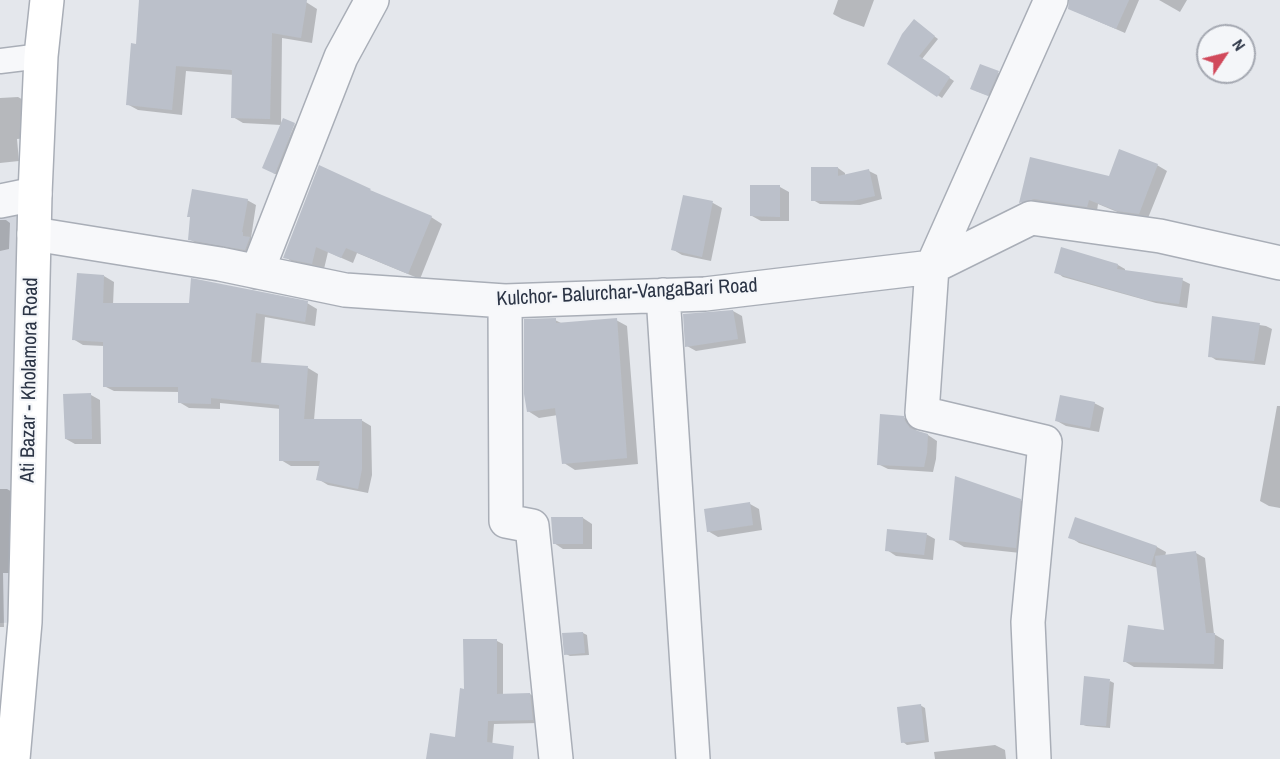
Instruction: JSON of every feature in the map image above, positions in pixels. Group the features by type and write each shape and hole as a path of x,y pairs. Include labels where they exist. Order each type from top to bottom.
{"main road":[{"name":"Ati Bazar - Kholamora Road","path":"13,759 25,622 35,194 41,56 47,0"}],"street":[{"path":"257,272 341,57 372,0"},
{"path":"1034,759 1028,622 1045,442 922,413 932,267 1051,0"},
{"path":"0,61 41,56"},
{"path":"0,201 35,194"},
{"name":"Kulchor- Balurchar-VangaBari Road","path":"34,234 220,264 345,290 505,301 705,294 932,267 1031,218 1160,236 1280,263"},
{"path":"663,295 693,759"},
{"path":"505,301 506,521 532,526 556,759"}],"shaded area":[{"path":"35,194 25,622 0,623 0,201"}],"building":[{"path":"139,0 307,0 301,38 272,33 270,119 231,118 232,70 176,66 172,110 126,105 131,43 136,44"},
{"path":"1069,0 1129,0 1116,29 1068,9"},
{"path":"914,19 935,36 919,56 950,77 937,97 887,64 902,34"},
{"path":"980,64 999,71 988,96 970,89"},
{"path":"283,118 295,123 275,174 262,168"},
{"path":"1119,149 1158,164 1139,214 1117,211 1089,200 1087,207 1034,199 1019,203 1030,157 1109,176"},
{"path":"319,165 370,190 432,216 408,274 346,248 341,258 316,247 312,264 283,258"},
{"path":"811,167 838,167 838,176 869,169 875,196 852,201 811,201"},
{"path":"750,185 780,185 780,217 750,216"},
{"path":"192,189 248,199 242,232 243,236 250,237 245,250 188,240 190,217 187,217"},
{"path":"683,195 713,201 702,257 671,250"},
{"path":"1061,247 1118,264 1117,269 1183,278 1179,304 1147,300 1054,273"},
{"path":"77,273 104,275 103,303 189,303 191,278 308,301 305,322 256,313 251,362 308,366 304,419 362,419 362,469 358,489 316,480 320,461 279,461 279,405 211,398 211,404 178,403 178,387 103,387 103,342 72,340"},
{"path":"733,310 738,339 685,347 683,314"},
{"path":"1212,316 1260,323 1254,361 1208,357"},
{"path":"556,318 556,323 617,318 627,458 562,464 555,408 527,412 524,394 524,319"},
{"path":"91,393 92,439 65,439 63,394"},
{"path":"1060,395 1095,402 1090,428 1055,421"},
{"path":"880,414 904,416 910,428 928,434 924,467 877,465"},
{"path":"955,476 1021,499 1016,548 949,540"},
{"path":"750,502 753,525 707,532 704,509"},
{"path":"551,517 583,517 583,544 553,544"},
{"path":"1075,517 1157,546 1151,565 1068,538"},
{"path":"887,529 927,533 924,555 885,551"},
{"path":"1196,551 1206,633 1215,633 1214,664 1123,662 1128,625 1164,630 1155,556"},
{"path":"583,632 585,653 564,655 562,633"},
{"path":"463,639 497,639 497,694 530,693 533,720 488,721 487,742 514,746 513,759 426,759 430,733 455,737 460,688 464,689"},
{"path":"1084,676 1110,679 1106,726 1080,725"},
{"path":"921,704 925,740 901,743 897,707"}]}
